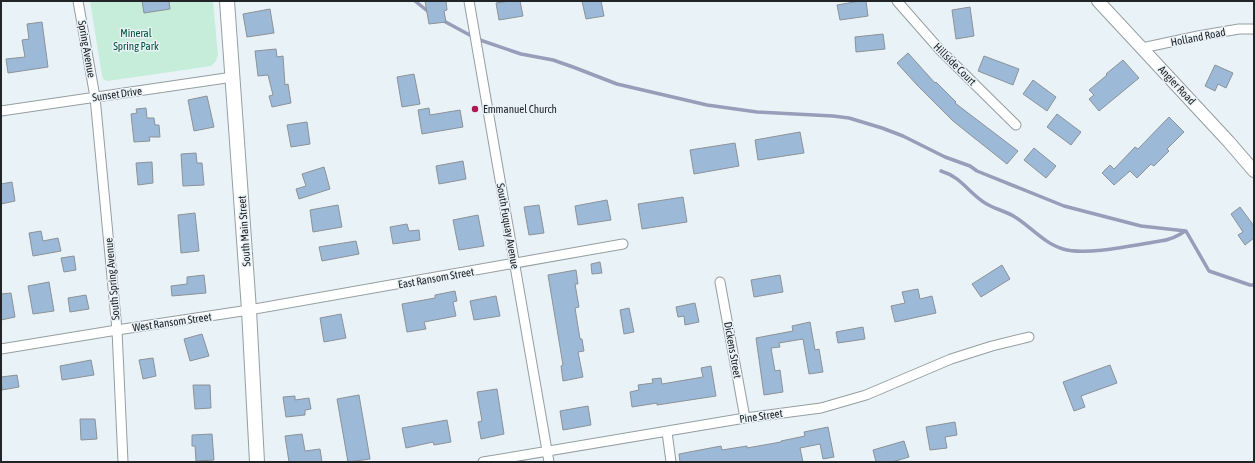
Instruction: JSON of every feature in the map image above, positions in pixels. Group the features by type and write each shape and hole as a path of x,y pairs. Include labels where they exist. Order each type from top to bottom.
{"main road":[{"name":"South Main Street","path":"227,1 249,310 257,462"}],"street":[{"name":"Spring Avenue","path":"78,1 95,97"},
{"name":"South Fuquay Avenue","path":"469,1 549,462"},
{"name":"Hillside Court","path":"897,1 940,50 1016,125"},
{"name":"Angier Road","path":"1098,1 1254,171"},
{"name":"Holland Road","path":"1142,48 1239,29 1254,29"},
{"name":"Sunset Drive","path":"1,111 233,77"},
{"name":"South Spring Avenue","path":"95,97 117,330 123,462"},
{"name":"East Ransom Street","path":"249,310 623,244"},
{"name":"Dickens Street","path":"720,282 745,418"},
{"name":"West Ransom Street","path":"1,349 249,310"},
{"name":"Pine Street","path":"483,462 745,418 821,408 866,395 951,359 992,346 1029,337"},
{"path":"667,432 671,462"}],"green space":[{"name":"Mineral Spring Park","path":"90,1 213,1 218,55 216,61 211,66 108,81 104,80 102,76"}],"building":[{"path":"142,1 169,1 170,9 144,13"},
{"path":"425,1 446,1 447,10 444,11 446,22 429,24"},
{"path":"520,1 523,16 499,20 496,3"},
{"path":"582,1 601,1 604,16 586,19"},
{"path":"866,1 868,16 840,20 837,5"},
{"path":"970,7 974,36 956,39 952,10"},
{"path":"270,9 274,33 247,37 243,14"},
{"path":"42,22 48,67 8,73 6,59 25,57 22,40 29,39 27,24"},
{"path":"883,34 885,49 856,52 855,37"},
{"path":"276,49 277,57 283,56 285,85 288,84 291,103 272,107 269,96 273,95 268,75 258,76 255,51"},
{"path":"908,53 935,83 936,82 956,102 955,103 1018,151 1007,164 953,121 897,63"},
{"path":"984,56 1019,69 1013,85 978,71"},
{"path":"1123,60 1139,78 1099,111 1089,99 1094,95 1089,90"},
{"path":"1215,65 1233,73 1226,88 1218,84 1215,91 1205,86"},
{"path":"414,74 420,104 402,107 397,77"},
{"path":"1033,80 1056,97 1047,111 1023,94"},
{"path":"207,96 214,127 194,131 188,100"},
{"path":"146,108 147,118 154,118 155,125 159,125 160,137 149,137 150,141 134,142 131,114 137,113 136,109"},
{"path":"429,108 430,115 460,110 463,127 422,134 418,110"},
{"path":"1057,114 1081,132 1071,145 1047,127"},
{"path":"1169,117 1184,132 1167,149 1169,151 1154,166 1151,164 1137,178 1130,171 1114,185 1102,173 1110,165 1114,169 1135,147 1138,149"},
{"path":"307,122 310,144 291,147 287,125"},
{"path":"800,132 804,153 758,160 755,140"},
{"path":"735,143 739,166 694,174 690,150"},
{"path":"1034,148 1056,166 1046,178 1024,160"},
{"path":"196,153 197,163 202,163 204,185 183,186 181,154"},
{"path":"463,161 466,179 439,184 436,166"},
{"path":"152,162 153,183 138,185 136,163"},
{"path":"324,167 330,189 299,199 296,189 306,186 302,174"},
{"path":"12,182 15,201 1,204 1,184"},
{"path":"683,197 687,222 642,229 638,204"},
{"path":"607,200 611,220 578,225 575,206"},
{"path":"338,205 342,227 313,232 310,210"},
{"path":"539,205 544,233 529,235 524,207"},
{"path":"1240,207 1254,226 1254,238 1245,245 1238,235 1243,232 1231,214"},
{"path":"195,213 199,251 181,253 178,215"},
{"path":"478,215 484,246 459,250 453,220"},
{"path":"407,224 409,231 419,230 420,240 393,244 390,227"},
{"path":"41,231 43,241 58,238 61,251 33,256 29,233"},
{"path":"356,241 359,254 322,261 319,247"},
{"path":"74,256 76,270 64,272 61,258"},
{"path":"600,262 602,273 592,274 591,264"},
{"path":"1002,265 1010,279 981,297 972,284"},
{"path":"576,270 578,284 575,284 579,307 575,308 580,339 582,339 584,351 578,352 583,377 563,381 561,366 563,365 548,275"},
{"path":"204,275 206,293 172,296 171,286 187,284 187,277"},
{"path":"780,275 783,292 754,297 751,280"},
{"path":"49,282 54,311 33,314 28,286"},
{"path":"918,289 920,299 932,296 936,313 895,322 891,306 905,303 902,292"},
{"path":"455,291 457,301 453,302 456,316 424,322 426,329 407,332 402,304 435,298 435,295"},
{"path":"11,293 15,317 1,320 1,294"},
{"path":"86,295 89,309 70,312 68,298"},
{"path":"496,296 500,316 474,320 470,301"},
{"path":"695,303 699,322 685,325 684,316 678,317 676,307"},
{"path":"629,308 634,332 624,334 620,310"},
{"path":"341,314 346,338 324,342 320,318"},
{"path":"810,322 815,350 819,349 823,372 809,374 803,339 779,343 780,347 771,348 775,371 780,370 783,392 764,395 756,338 793,331 792,326"},
{"path":"863,327 865,339 838,343 836,332"},
{"path":"202,334 209,356 190,361 184,339"},
{"path":"153,358 156,376 143,379 139,360"},
{"path":"91,360 94,375 62,380 60,366"},
{"path":"1110,365 1117,383 1081,396 1085,407 1074,411 1063,382"},
{"path":"711,366 716,396 657,405 657,403 632,407 630,392 639,390 638,385 653,383 652,379 661,378 662,384 703,377 701,368"},
{"path":"17,375 19,387 2,390 1,377"},
{"path":"193,385 210,385 211,408 195,409"},
{"path":"497,389 504,434 481,439 478,422 482,421 477,392"},
{"path":"359,395 370,459 348,462 337,399"},
{"path":"295,396 295,400 309,398 311,409 305,410 305,415 286,417 283,397"},
{"path":"588,406 591,425 563,430 560,411"},
{"path":"80,419 95,419 97,439 81,440"},
{"path":"447,420 451,442 434,445 433,442 406,448 402,428"},
{"path":"955,422 957,435 945,437 947,448 930,450 926,427"},
{"path":"828,427 834,457 823,459 820,444 800,448 803,462 680,462 679,454 721,446 722,450 747,446 747,448 781,442 805,436 804,432"},
{"path":"212,434 214,460 196,461 195,446 192,446 192,435"},
{"path":"302,434 305,451 320,449 322,462 289,462 285,436"},
{"path":"904,441 909,457 892,462 876,462 873,450"}],"waterway":[{"path":"415,1 430,13"},
{"path":"442,20 477,39 521,54 553,60 617,84 707,105 757,112 849,118 882,128 903,136 945,157 970,166 977,171 1064,206 1141,226 1186,231 1209,271 1254,285"},
{"path":"941,171 954,177 985,203 1011,215 1056,247 1063,249 1073,251 1097,251 1167,240 1176,237 1185,231"}],"place":[{"name":"Emmanuel Church","path":"475,109"}]}
